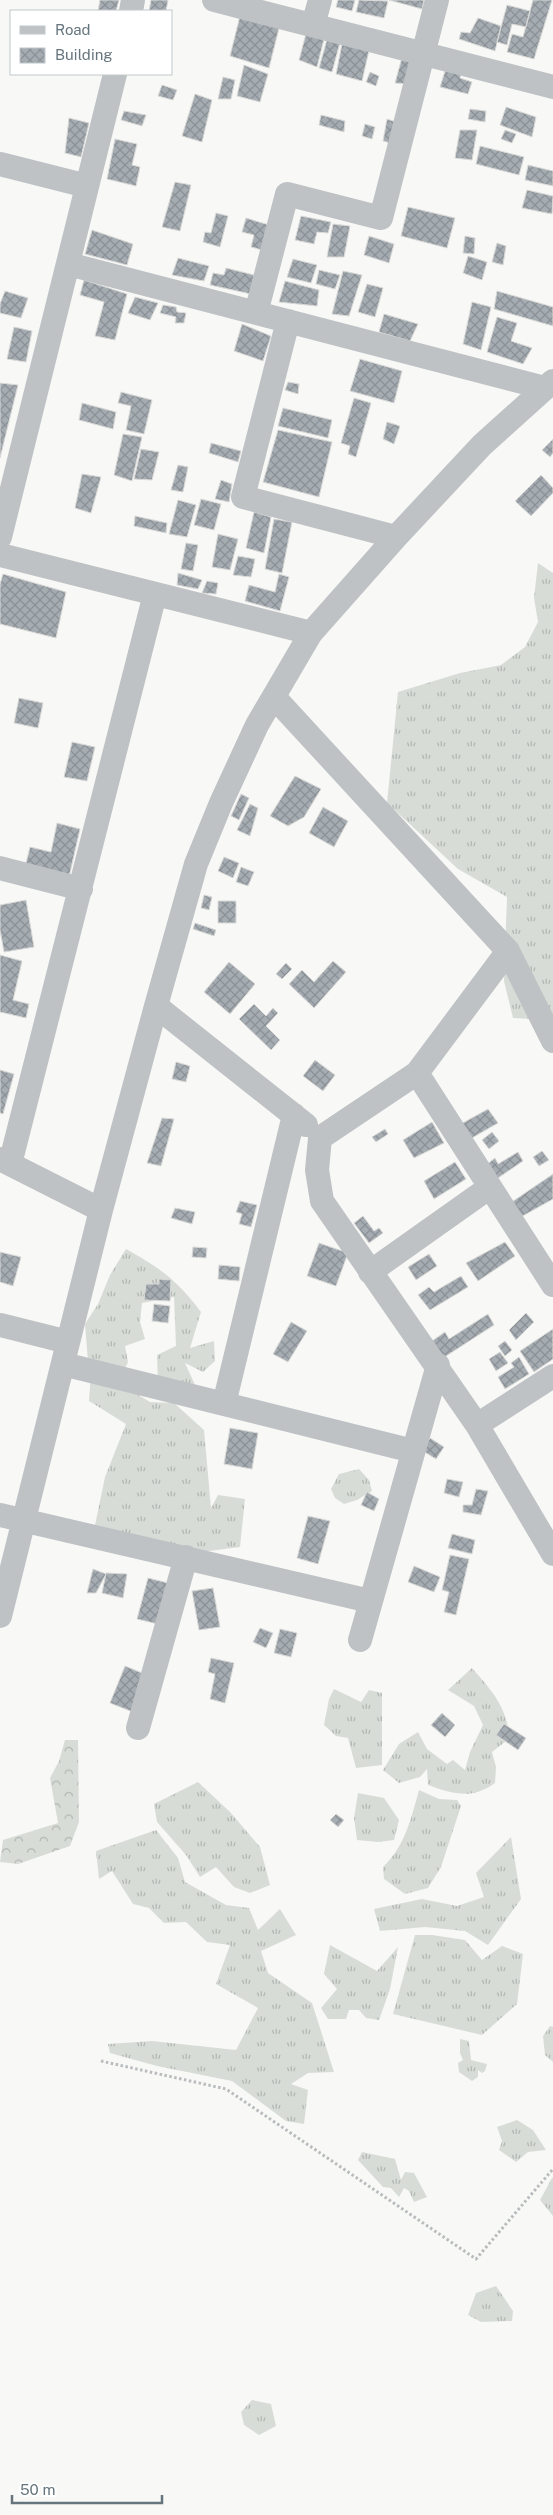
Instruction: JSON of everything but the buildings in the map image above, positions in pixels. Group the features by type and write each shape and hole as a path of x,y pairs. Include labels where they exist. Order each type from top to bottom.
{"street":[{"path":"214,0 423,54 551,80"},
{"path":"313,26 320,0"},
{"path":"256,313 287,194 381,218 437,0"},
{"path":"0,537 115,75"},
{"path":"0,164 87,186"},
{"path":"68,264 288,321 549,384"},
{"path":"288,321 243,497 396,537"},
{"path":"0,1616 101,1210 156,1006 196,864 225,794 257,726 311,633 396,537 482,445 549,384"},
{"path":"0,555 311,633"},
{"path":"101,1210 5,1161 81,889 155,594"},
{"path":"274,697 508,951 553,1042"},
{"path":"0,868 81,889"},
{"path":"320,1138 417,1073 508,951"},
{"path":"156,1006 294,1114 320,1138"},
{"path":"417,1073 553,1285"},
{"path":"224,1404 294,1114"},
{"path":"320,1138 317,1170 322,1201 370,1272 438,1365 477,1425 553,1554"},
{"path":"370,1272 490,1187"},
{"path":"0,1325 65,1353 224,1404 413,1451"},
{"path":"360,1640 438,1365"},
{"path":"477,1425 553,1376"},
{"path":"0,1515 370,1601"},
{"path":"138,1728 186,1557"}],"path":[{"path":"101,2061 226,2089 476,2259 553,2169"}],"green space":[{"path":"538,563 553,573 553,1020 513,1018 504,981 507,897 458,869 387,803 398,692 460,673 501,665 525,647 538,622 534,598"},
{"path":"126,1249 149,1262 176,1283 201,1312 190,1348 214,1341 215,1361 203,1372 185,1363 201,1398 158,1386 157,1355 176,1346 174,1297 142,1303 140,1322 145,1339 125,1346 128,1362 123,1373 88,1362 85,1324 98,1304 110,1275"},
{"path":"91,1371 115,1381 150,1402 174,1403 204,1430 211,1508 218,1495 245,1499 240,1547 186,1554 94,1530 105,1477 126,1424 89,1401"},
{"path":"359,1469 369,1480 372,1491 357,1500 344,1504 335,1498 331,1489 339,1474"},
{"path":"472,1668 502,1708 508,1727 510,1738 492,1752 496,1767 495,1783 478,1792 454,1793 428,1785 427,1769 420,1777 399,1783 383,1770 399,1744 418,1732 427,1749 447,1764 453,1760 465,1770 470,1752 483,1725 474,1706 448,1690"},
{"path":"334,1689 361,1702 369,1690 382,1693 382,1765 356,1768 348,1738 336,1736 324,1725 329,1699"},
{"path":"65,1740 78,1740 79,1822 70,1846 18,1864 0,1862 3,1840 58,1823 50,1778 59,1761"},
{"path":"198,1782 230,1812 260,1847 270,1885 250,1893 234,1887 216,1867 200,1877 186,1855 157,1822 154,1804"},
{"path":"419,1790 439,1799 457,1800 461,1806 441,1867 428,1888 405,1894 384,1879 383,1867 391,1859 402,1841 410,1822"},
{"path":"358,1793 384,1798 399,1820 394,1840 378,1842 357,1840 354,1818"},
{"path":"156,1830 178,1858 185,1882 226,1905 249,1908 258,1930 280,1909 296,1935 261,1951 268,1973 312,2003 334,2072 308,2073 291,2084 308,2090 304,2124 286,2121 232,2081 157,2066 110,2053 108,2044 152,2041 236,2050 258,2008 216,1984 230,1945 207,1942 186,1922 164,1923 149,1908 133,1904 112,1871 99,1879 96,1851"},
{"path":"511,1837 521,1899 488,1945 465,1931 425,1927 380,1931 374,1909 422,1899 457,1906 484,1897 476,1873"},
{"path":"415,1935 432,1935 465,1940 482,1960 502,1946 523,1954 517,2004 482,2035 393,2014"},
{"path":"330,1945 377,1971 398,1947 390,1989 379,2020 366,2018 359,2010 349,2010 346,2019 328,2019 321,2008 337,1989 324,1974"},
{"path":"550,2026 553,2027 553,2062 545,2055 543,2036"},
{"path":"460,2039 469,2041 471,2060 487,2064 485,2071 482,2073 478,2070 478,2077 472,2081 459,2072 458,2063 463,2060 460,2053"},
{"path":"517,2120 533,2130 546,2150 528,2152 516,2162 499,2150 502,2141 497,2127"},
{"path":"362,2152 395,2159 401,2180 405,2172 414,2173 427,2197 414,2202 409,2191 404,2188 399,2197 391,2188 383,2187 358,2160"},
{"path":"553,2178 553,2216 540,2200"},
{"path":"496,2286 513,2311 512,2321 481,2322 468,2315 476,2293"},
{"path":"252,2400 271,2404 276,2426 259,2435 244,2425 241,2412"}]}
